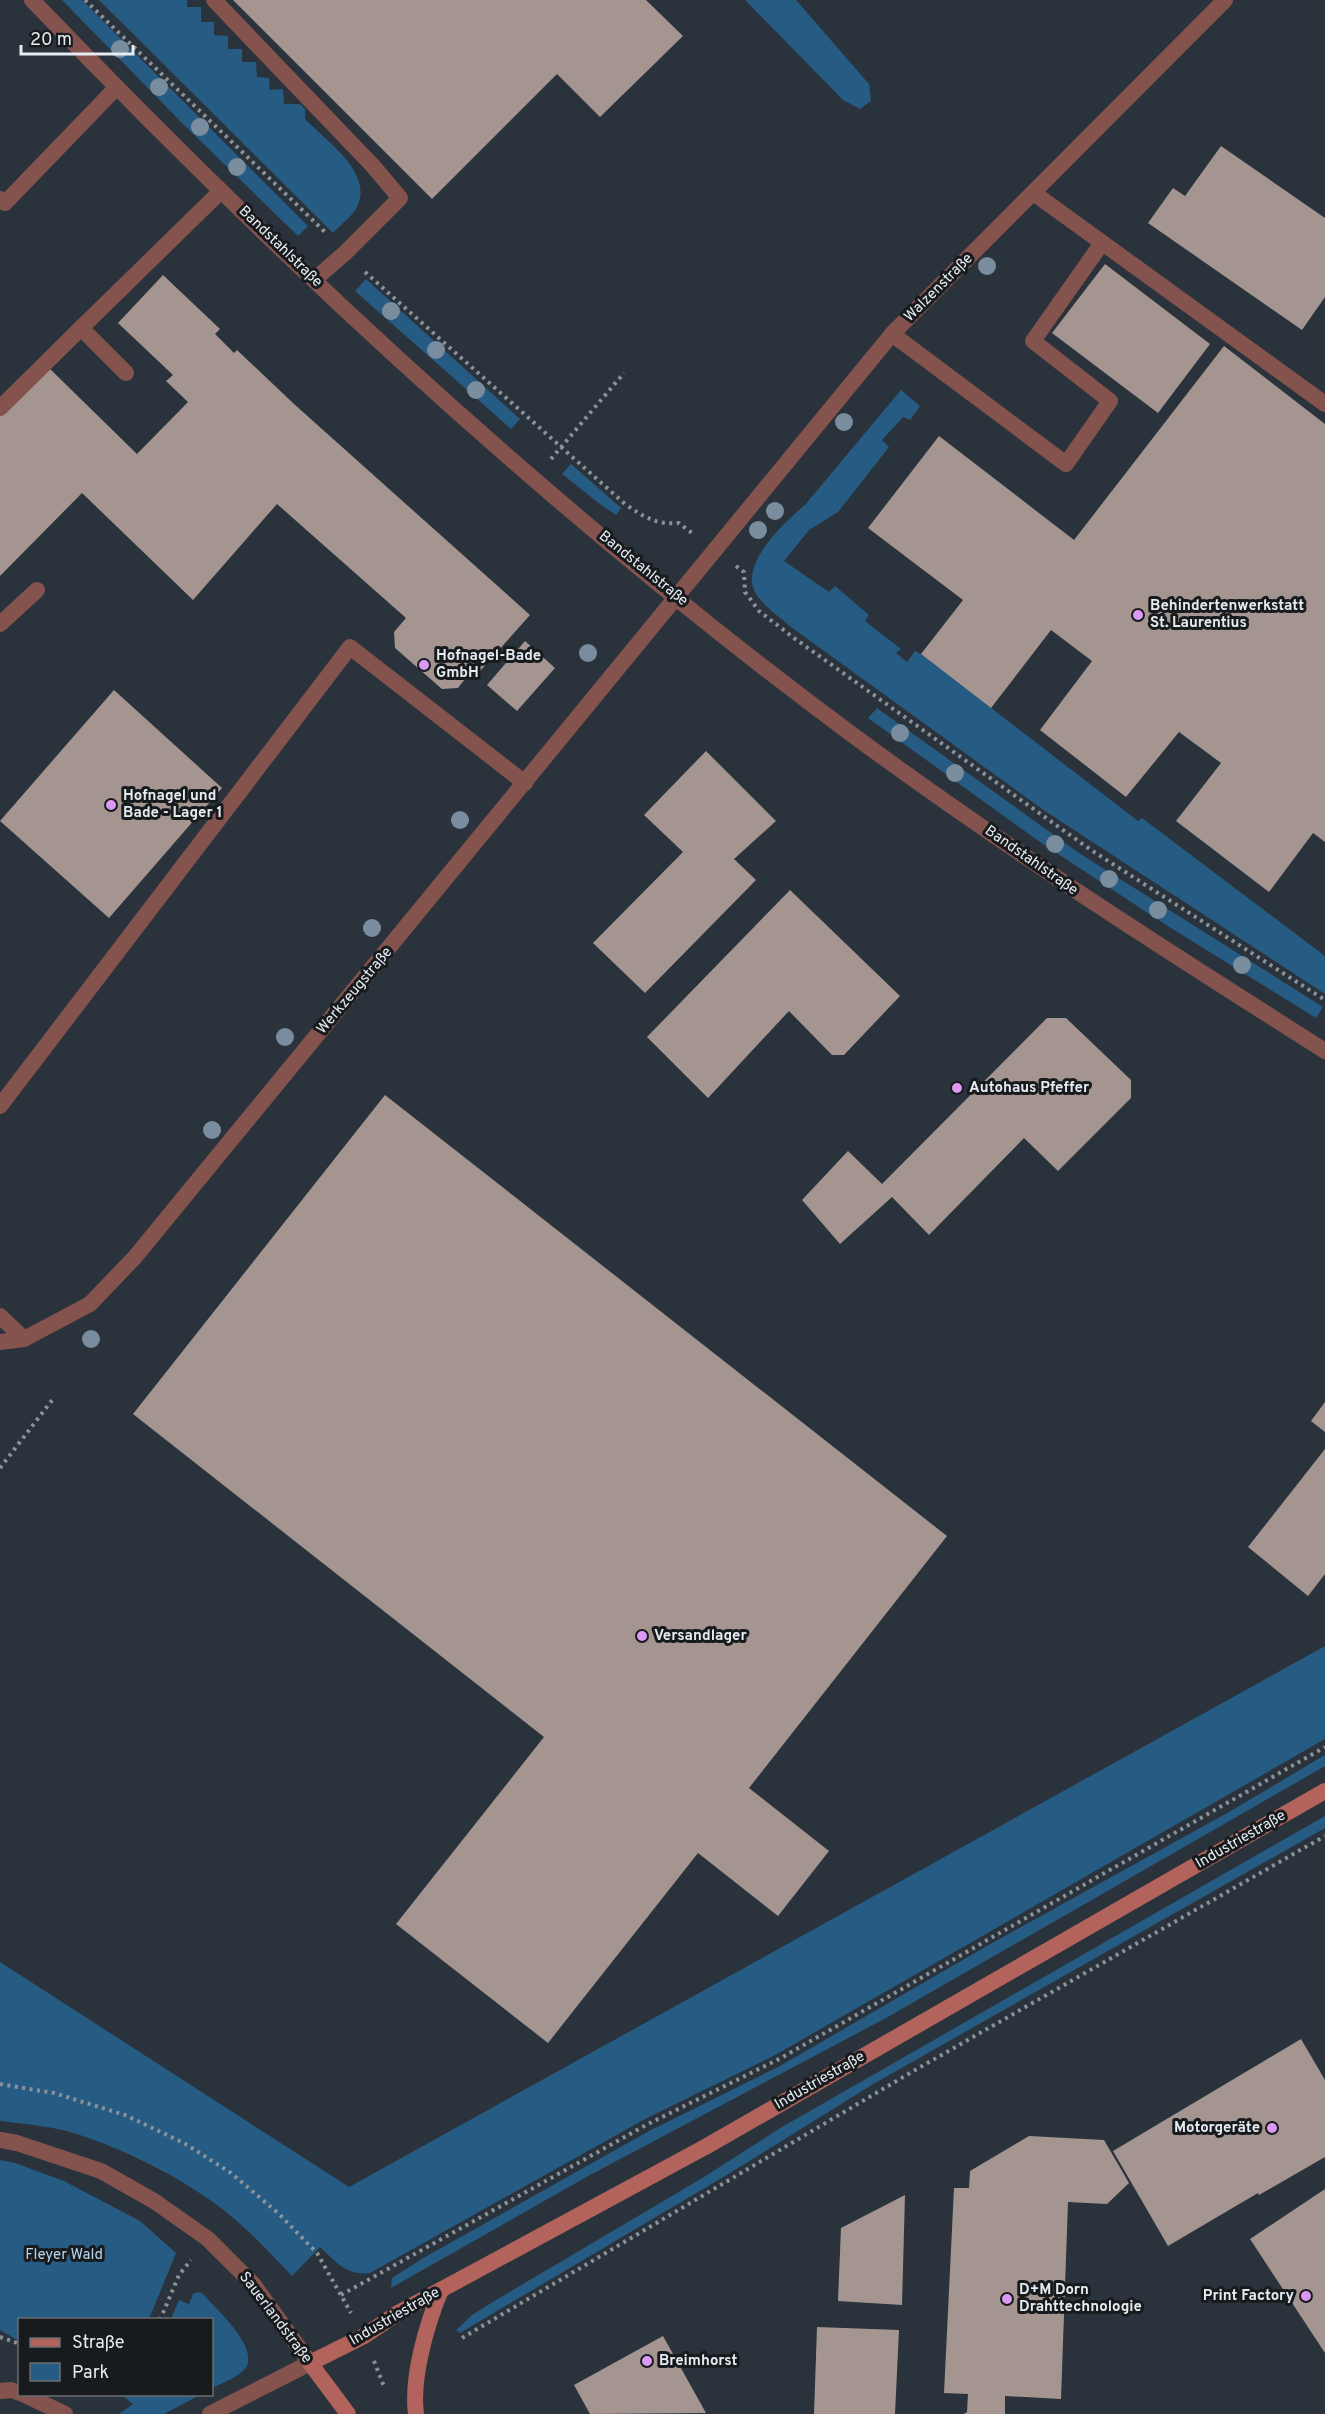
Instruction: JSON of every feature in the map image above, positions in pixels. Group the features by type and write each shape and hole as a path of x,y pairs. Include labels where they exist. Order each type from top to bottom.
{"main road":[{"name":"Industriestraße","path":"310,2363 364,2336 398,2313 707,2146 1325,1791"},
{"path":"416,2414 421,2353 430,2314 441,2290"},
{"name":"Sauerlandstraße","path":"310,2363 348,2414"}],"street":[{"name":"Bandstahlstraße","path":"32,0 116,88 314,280 533,480 677,598 850,733 1047,873 1240,999 1325,1051"},
{"path":"214,0 373,166 400,198 345,253 314,280"},
{"name":"Walzenstraße","path":"677,598 892,334 1035,194 1225,0"},
{"path":"0,199 5,203 116,88"},
{"path":"0,408 221,191"},
{"path":"1035,194 1325,404"},
{"path":"892,334 1066,465 1110,401 1033,341 1102,243"},
{"path":"81,328 126,373"},
{"path":"0,624 37,590"},
{"name":"Werkzeugstraße","path":"0,1342 24,1339 90,1304 135,1257 677,598"},
{"path":"0,1106 350,647 525,783"},
{"path":"0,1316 24,1339"},
{"name":"Sauerlandstraße","path":"0,2140 17,2143 101,2171 154,2201 208,2239 253,2284 310,2363"},
{"path":"210,2414 310,2363"},
{"path":"0,2391 11,2390 18,2393"},
{"path":"25,2396 65,2414"}],"path":[{"path":"85,0 369,276 625,504 647,519 664,524 680,523 714,552 744,572 745,592 759,611 795,638 1091,850 1325,1000"},
{"path":"533,480 624,373"},
{"path":"0,1468 53,1399"},
{"path":"341,2295 648,2124 781,2058 1325,1747"},
{"path":"462,2338 910,2073 1325,1836"},
{"path":"0,2084 54,2093 115,2112 184,2143 231,2173 279,2214 317,2253 364,2336 385,2389"},
{"path":"160,2318 179,2275 208,2239"},
{"path":"0,2337 18,2343"}],"green space":[{"path":"62,0 82,0 308,226 298,236 183,124"},
{"path":"99,0 187,0 187,7 201,7 201,22 214,22 214,35 228,36 228,49 242,49 242,62 256,62 257,77 269,78 270,90 283,89 284,104 300,104 305,109 305,119 346,159 359,183 360,196 354,212 333,233"},
{"path":"745,0 796,0 869,84 871,101 860,109 843,100"},
{"path":"366,279 520,419 511,429 355,291"},
{"path":"901,390 920,406 910,420 903,417 882,440 889,447 838,512 809,530 784,561 829,592 835,586 869,615 865,621 901,649 896,653 907,662 915,651 921,654 1138,821 1142,818 1325,956 1325,994 1045,811 791,627 757,595 752,579 754,567 768,543 777,531 805,505"},
{"path":"571,464 621,508 616,515 562,474"},
{"path":"877,708 1082,855 1323,1007 1316,1018 1163,923 1040,842 868,718"},
{"path":"1325,1646 1325,1739 777,2054 645,2119 370,2273 348,2270 320,2247 292,2276 226,2212 174,2177 115,2148 68,2131 0,2121 0,1962 349,2187"},
{"path":"1325,1755 1325,1766 886,2018 590,2175 391,2288 392,2278 425,2257 649,2131 780,2066 985,1947 1229,1812"},
{"path":"1325,1816 1325,1828 875,2083 730,2173 460,2333 456,2330 472,2315 496,2300 704,2177 782,2127"},
{"name":"Fleyer Wald","path":"0,2160 15,2163 64,2181 140,2221 176,2253 149,2318 18,2318 18,2340 0,2330"},
{"path":"202,2293 235,2330 247,2352 248,2362 244,2370 213,2388 213,2318 171,2318 179,2300 189,2304 193,2294"},
{"path":"123,2396 198,2396 164,2414 119,2414 133,2404"}],"building":[{"path":"233,0 646,0 683,36 600,117 557,74 432,199"},
{"path":"1221,146 1325,218 1325,297 1302,330 1148,223 1173,188 1185,196"},
{"path":"1105,264 1210,344 1158,413 1052,333"},
{"path":"163,275 220,329 215,334 234,353 237,350 294,404 530,615 473,679 468,675 458,688 442,689 395,648 394,632 406,618 277,504 193,600 82,493 0,576 0,414 47,366 137,454 188,402 166,381 173,375 118,323"},
{"name":"Behindertenwerkstatt St. Laurentius","path":"1224,346 1325,424 1325,842 1313,833 1269,892 1176,821 1221,763 1179,732 1126,797 1040,730 1092,661 1051,630 991,708 921,654 963,600 868,528 939,436 1074,540"},
{"path":"525,641 555,668 517,711 487,685"},
{"name":"Hofnagel und Bade - Lager 1","path":"114,690 222,788 109,918 0,821"},
{"path":"706,751 776,821 734,859 756,880 645,993 593,943 683,852 644,815"},
{"path":"790,890 900,996 844,1055 832,1055 789,1011 708,1098 647,1037"},
{"path":"1047,1018 1066,1018 1131,1080 1131,1098 1058,1171 1024,1138 929,1235 892,1197 840,1244 802,1200 848,1151 882,1184"},
{"name":"Versandlager","path":"385,1095 947,1536 749,1788 829,1851 778,1916 698,1853 548,2043 396,1924 544,1737 133,1414"},
{"path":"1325,1402 1325,1432 1311,1421"},
{"path":"1325,1449 1325,1574 1308,1596 1248,1547"},
{"path":"1301,2039 1325,2080 1325,2157 1168,2246 1113,2151"},
{"name":"D+M Dorn Drahttechnologie","path":"1029,2136 1104,2140 1129,2183 1107,2204 1068,2202 1061,2399 1005,2396 1005,2414 964,2414 967,2412 968,2394 944,2393 954,2188 969,2188 970,2171"},
{"name":"Print Factory","path":"1325,2189 1325,2353 1250,2239"},
{"path":"905,2195 902,2305 838,2301 841,2228"},
{"path":"817,2327 899,2330 895,2414 814,2414"},
{"name":"Breimhorst","path":"663,2336 706,2413 590,2414 574,2385"}],"place":[{"name":"Behindertenwerkstatt St. Laurentius","path":"1138,615"},
{"name":"Hofnagel-Bade GmbH","path":"424,665"},
{"name":"Hofnagel und Bade - Lager 1","path":"111,805"},
{"name":"Autohaus Pfeffer","path":"957,1088"},
{"name":"Versandlager","path":"642,1636"},
{"name":"Motorgeräte","path":"1272,2128"},
{"name":"Print Factory","path":"1306,2296"},
{"name":"D+M Dorn Drahttechnologie","path":"1007,2299"},
{"name":"Breimhorst","path":"647,2361"}]}
